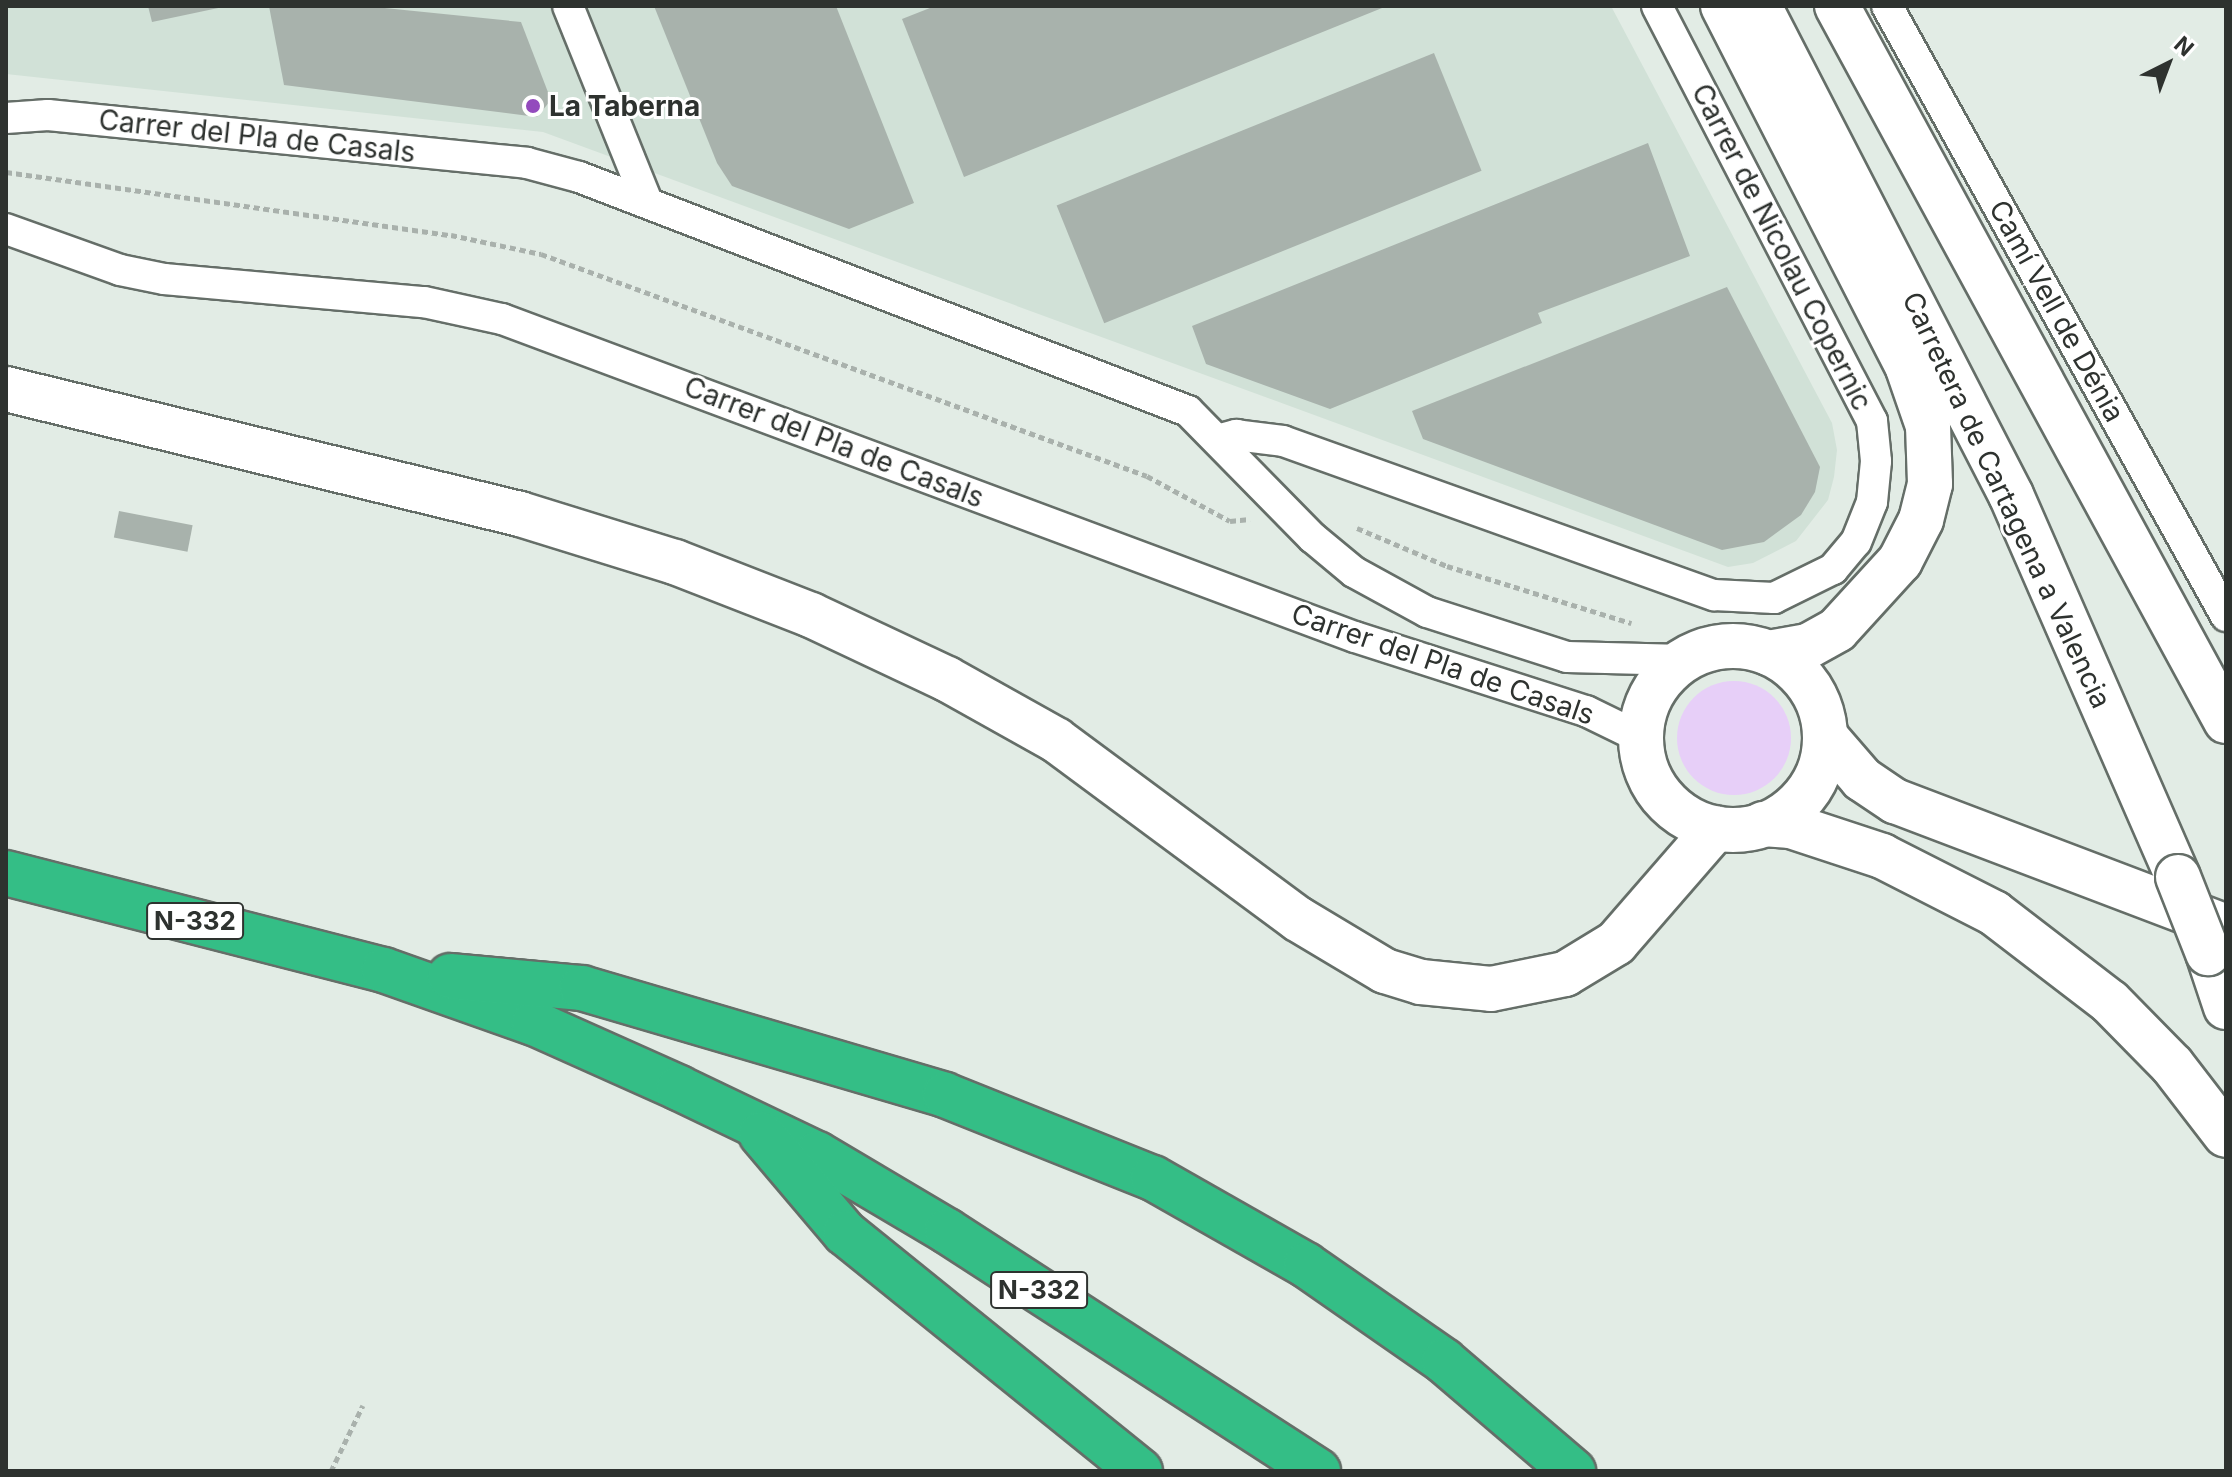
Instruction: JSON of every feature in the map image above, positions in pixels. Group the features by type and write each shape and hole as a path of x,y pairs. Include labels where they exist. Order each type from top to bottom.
{"highway":[{"name":"N-332","path":"6,873 384,970 534,1023 817,1154 947,1231 1318,1471"},
{"path":"384,970 582,988 945,1095 1153,1178 1306,1265 1444,1361 1573,1471"},
{"path":"752,1123 845,1233 1140,1471"}],"main road":[{"path":"1658,894 1668,861 1670,829 1661,794 1647,768 1641,738 1652,693 1684,660 1728,646 1769,653 1808,646 1837,630 1900,561 1921,520 1930,484 1928,426 1902,355 1723,6"},
{"name":"Carretera de Cartagena a Valencia","path":"1759,6 2011,495 2178,877 2217,940 2226,1007"},
{"path":"1837,6 2226,721"},
{"path":"6,389 520,514 675,562 811,615 947,679 1056,740 1298,919 1385,971 1461,988 1528,984 1565,974 1616,943 1716,828"},
{"path":"1769,653 1801,676 1813,692 1825,736 1820,769 1781,814"},
{"path":"1825,736 1862,779 1895,801 2217,940"},
{"path":"1661,794 1696,821 1716,828 1847,795 1895,801"},
{"path":"1781,814 1791,826 1882,856 1994,913 2110,1002 2172,1065 2226,1135"}],"street":[{"path":"568,6 647,202"},
{"name":"Carrer de Nicolau Copernic","path":"1221,439 1236,435 1283,441 1714,595 1748,600 1788,594 1833,569 1856,542 1872,502 1876,461 1872,421 1657,6"},
{"name":"Camí Vell de Dénia","path":"1887,6 2226,616"},
{"name":"Carrer del Pla de Casals","path":"6,118 84,118 527,163 647,202 1163,399 1203,421 1279,508 1354,572 1396,598 1456,623 1567,657 1684,660"},
{"name":"Carrer del Pla de Casals","path":"6,229 120,270 164,279 424,302 502,319 1355,637 1586,711 1641,738"}],"path":[{"path":"6,172 451,235 541,254 1147,476 1230,521 1279,508"},
{"path":"1347,523 1447,566 1646,628"},
{"path":"331,1471 363,1405"}],"shaded area":[{"path":"6,6 1611,6 1832,423 1837,450 1828,500 1796,541 1753,563 1728,567 543,132 6,74"},
{"path":"1734,681 1766,690 1782,706 1791,738 1782,770 1766,786 1734,795 1702,786 1686,770 1677,738 1686,706 1702,690"}],"building":[{"path":"148,6 223,6 223,7 152,22"},
{"path":"269,6 365,6 521,22 551,100 537,117 284,85"},
{"path":"654,6 836,6 914,203 849,229 732,186 717,163"},
{"path":"935,6 1387,6 964,177 902,19"},
{"path":"1434,53 1482,171 1104,323 1057,205"},
{"path":"1648,143 1690,256 1538,313 1542,323 1330,409 1206,364 1192,326"},
{"path":"1727,287 1820,467 1815,492 1801,515 1764,542 1722,550 1423,439 1412,411"},
{"path":"119,511 193,525 187,552 114,538"}],"place":[{"name":"La Taberna","path":"533,106"}]}
